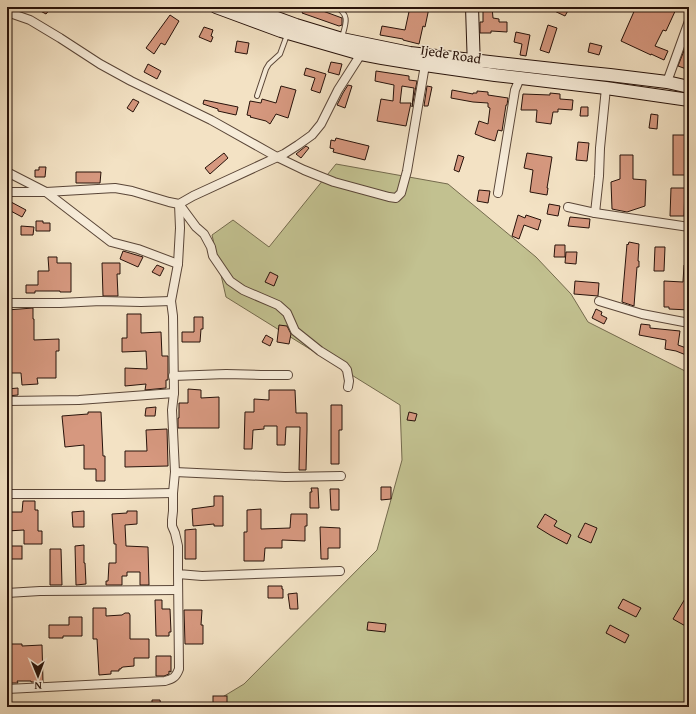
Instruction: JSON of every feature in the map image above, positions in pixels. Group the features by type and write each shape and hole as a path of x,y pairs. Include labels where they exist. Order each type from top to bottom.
{"main road":[{"name":"Ijede Road","path":"216,7 288,32 361,54 425,66 606,88 689,100"},
{"name":"Ijede Road","path":"247,7 296,25 342,39 410,53 667,82 689,87"},
{"path":"472,7 474,72"}],"street":[{"path":"7,12 30,20 131,82 211,120 277,157 334,182 389,198 396,198 401,192 407,171 425,66"},
{"path":"667,82 689,22"},
{"path":"7,192 46,192 114,188 132,191 180,204 193,196 277,157 298,145 312,134 321,124 338,90 361,54"},
{"path":"498,193 515,90 520,78"},
{"path":"595,213 606,88"},
{"path":"7,172 46,192 111,242 138,249 178,264"},
{"path":"7,689 165,681 172,680 177,676 179,669 178,546 172,526 174,472 172,410 174,393 173,316 171,301 178,264 180,204"},
{"path":"180,204 196,227 204,234 211,247 213,256 230,281 243,290 278,305 287,313 295,331 320,351 344,366 347,370 349,381 348,387"},
{"path":"568,207 595,213 689,227"},
{"path":"7,303 171,301"},
{"path":"599,301 642,314 689,323"},
{"path":"173,376 226,374 288,375"},
{"path":"7,401 79,400 174,393"},
{"path":"174,472 285,476 341,476"},
{"path":"7,494 173,493"},
{"path":"178,574 202,576 340,571"},
{"path":"7,593 40,591 178,590"}],"lane":[{"path":"336,7 345,15 346,21 342,39"},
{"path":"257,96 266,69 269,64 280,54 288,32"}],"shaded area":[{"path":"336,164 448,184 536,257 571,294 588,322 689,373 689,707 206,707 244,684 377,550 402,460 400,405 226,297 212,235 233,220 269,247"}],"building":[{"path":"33,7 52,7 46,14"},
{"path":"305,7 312,7 342,18 342,25 339,26 302,13"},
{"path":"410,7 429,8 425,27 423,26 419,44 403,39 380,35 382,26 405,30"},
{"path":"492,7 493,18 499,19 499,22 507,22 507,32 491,31 491,33 480,33 480,22 483,22 483,8"},
{"path":"546,7 570,7 565,16"},
{"path":"636,7 677,7 666,31 663,30 655,46 668,51 664,60 621,41"},
{"path":"170,15 179,21 165,45 161,43 154,54 146,48"},
{"path":"548,25 557,28 549,53 540,50"},
{"path":"204,27 213,30 211,42 199,37"},
{"path":"516,32 530,35 526,56 520,55 522,44 514,42"},
{"path":"237,41 249,43 247,54 235,52"},
{"path":"590,43 602,46 599,55 588,52"},
{"path":"685,48 689,49 689,70 678,66"},
{"path":"331,62 342,64 339,75 328,72"},
{"path":"148,64 161,71 157,79 144,72"},
{"path":"306,68 326,74 320,93 311,90 315,78 304,75"},
{"path":"376,71 409,76 409,80 417,81 412,107 414,88 402,86 400,103 411,103 406,126 377,121 381,99 393,101 394,85 375,81"},
{"path":"348,85 352,86 345,108 337,105"},
{"path":"281,86 296,90 288,118 276,114 270,124 266,121 247,115 250,101 261,103 262,99 276,103"},
{"path":"427,86 432,87 428,106 424,106"},
{"path":"452,90 473,94 477,93 477,91 488,92 488,95 508,98 502,131 498,130 495,141 475,134 479,121 488,124 490,108 488,107 488,103 451,98"},
{"path":"550,93 560,94 560,99 573,100 572,110 558,109 558,112 553,112 551,124 536,122 537,110 521,110 523,94 550,95"},
{"path":"133,99 139,102 133,112 127,108"},
{"path":"204,100 238,107 236,115 218,111 218,109 203,104"},
{"path":"581,107 588,107 588,116 580,116"},
{"path":"651,114 658,115 657,129 649,128"},
{"path":"673,135 689,135 689,175 673,175"},
{"path":"336,138 369,146 365,160 333,152 334,149 330,148 331,140 335,141"},
{"path":"578,142 589,143 587,161 576,160"},
{"path":"306,146 309,148 301,158 296,154"},
{"path":"224,153 228,158 210,174 205,168"},
{"path":"527,153 552,157 547,195 530,192 533,170 524,168"},
{"path":"458,155 464,157 459,172 454,170"},
{"path":"620,155 633,155 633,179 646,180 645,206 627,212 612,209 611,182 620,179"},
{"path":"39,167 46,167 45,177 35,177 35,170 39,170"},
{"path":"76,172 101,172 100,183 76,183"},
{"path":"671,188 685,188 684,216 670,216"},
{"path":"479,190 490,191 488,203 477,201"},
{"path":"7,202 11,202 26,210 22,217 7,209"},
{"path":"549,204 560,206 558,216 547,214"},
{"path":"518,215 525,218 526,215 541,220 538,230 524,225 519,239 512,236"},
{"path":"570,217 590,219 589,228 568,226"},
{"path":"36,221 50,223 50,231 36,231"},
{"path":"21,226 34,227 33,235 21,235"},
{"path":"629,242 639,244 639,267 637,267 634,306 622,302 627,244 628,245"},
{"path":"555,245 565,245 565,257 554,257"},
{"path":"655,247 665,247 664,271 654,271"},
{"path":"123,251 143,257 138,267 120,259"},
{"path":"566,252 577,252 576,264 565,263"},
{"path":"48,257 57,257 57,263 71,263 71,292 35,291 35,293 26,293 26,285 38,285 38,271 49,271"},
{"path":"102,263 120,263 120,274 117,274 118,296 103,296"},
{"path":"157,265 164,268 160,276 152,272"},
{"path":"684,265 689,266 689,310 669,309 669,307 664,307 664,281 683,282"},
{"path":"270,272 278,276 274,286 265,282"},
{"path":"575,281 599,283 598,296 574,294"},
{"path":"33,308 34,340 59,339 59,351 56,351 56,378 37,378 38,384 22,385 21,373 7,373 7,310"},
{"path":"596,309 602,312 601,315 607,318 604,324 592,318"},
{"path":"127,314 141,314 141,333 161,332 162,356 168,356 168,380 166,380 166,388 145,390 146,384 125,386 125,368 147,369 146,351 122,352 122,338 127,338"},
{"path":"194,317 203,317 203,329 201,329 200,342 182,342 182,332 194,332"},
{"path":"641,324 650,325 650,328 680,331 678,345 689,349 686,355 665,349 666,340 639,335"},
{"path":"279,325 287,326 291,334 289,344 277,342"},
{"path":"266,335 273,339 270,346 262,342"},
{"path":"18,388 18,395 7,396 7,389"},
{"path":"188,389 201,390 201,398 219,397 219,428 178,428 179,403 188,403"},
{"path":"269,390 295,390 296,413 307,413 306,470 299,470 300,427 286,427 285,445 277,445 277,426 264,426 264,429 253,430 252,449 244,449 245,412 254,412 254,399 269,400"},
{"path":"331,405 342,405 342,430 339,430 339,464 331,464"},
{"path":"156,407 155,416 145,416 146,408"},
{"path":"88,412 101,412 103,456 105,456 105,481 96,481 96,469 84,469 84,445 65,447 62,416 88,414"},
{"path":"409,412 417,414 415,421 407,420"},
{"path":"167,429 168,466 125,467 125,451 147,451 146,430"},
{"path":"381,487 391,487 391,499 381,500"},
{"path":"311,488 318,488 319,508 310,508"},
{"path":"330,489 339,489 339,510 331,510"},
{"path":"214,496 223,496 223,526 214,526 214,524 193,526 192,509 214,506"},
{"path":"23,501 35,501 35,510 38,510 38,531 42,531 42,544 24,544 24,530 7,531 7,512 22,512"},
{"path":"261,509 261,529 290,528 291,514 307,514 305,541 282,540 282,548 265,548 264,561 244,561 244,532 247,532 247,510"},
{"path":"84,511 84,527 73,527 72,512"},
{"path":"127,511 137,511 137,524 125,525 126,546 148,547 149,585 140,585 140,572 127,572 127,576 122,576 122,585 106,585 106,581 108,581 109,563 116,563 116,544 114,544 112,514 127,513"},
{"path":"545,514 557,521 554,526 571,535 567,544 537,527"},
{"path":"585,523 597,528 591,543 578,537"},
{"path":"320,527 340,528 340,548 328,548 328,559 321,559"},
{"path":"196,529 196,559 185,559 185,530"},
{"path":"84,545 86,584 76,585 75,546"},
{"path":"7,546 22,546 22,559 7,559"},
{"path":"50,549 61,549 62,585 50,585"},
{"path":"268,586 282,586 283,598 268,598"},
{"path":"689,592 689,628 673,619"},
{"path":"297,593 298,609 290,609 288,594"},
{"path":"623,599 641,608 636,617 618,608"},
{"path":"155,600 162,600 162,609 170,609 171,632 169,632 169,636 156,636"},
{"path":"93,608 106,608 106,616 129,613 130,639 149,639 149,658 134,658 134,666 123,667 119,669 119,671 111,671 111,674 99,675 97,639 93,639"},
{"path":"184,610 202,610 201,625 203,625 203,644 185,644"},
{"path":"69,617 82,617 82,636 49,638 49,625 69,625"},
{"path":"368,622 386,624 385,632 367,630"},
{"path":"610,625 629,635 625,643 606,633"},
{"path":"10,644 22,644 22,646 42,645 43,682 17,681 18,683 11,683"},
{"path":"156,656 171,656 171,672 169,671 169,674 164,676 156,676"},
{"path":"213,696 227,696 227,707 213,707"},
{"path":"152,700 160,700 161,707 152,707"}]}
